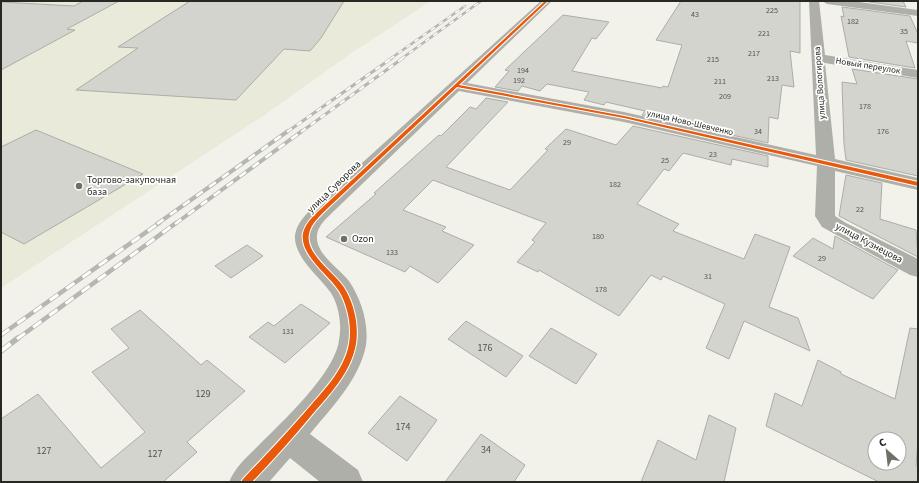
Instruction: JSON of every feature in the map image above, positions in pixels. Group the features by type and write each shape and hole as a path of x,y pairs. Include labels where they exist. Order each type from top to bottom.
{"street":[{"name":"улица Суворова","path":"246,482 289,437 329,389 350,353 354,330 348,302 340,288 317,263 308,245 306,234 309,226 327,206 547,1"},
{"name":"улица Вологирова","path":"814,1 826,164"},
{"path":"827,1 918,13"},
{"name":"Новый переулок","path":"818,58 918,74"},
{"name":"улица Ново-Шевченко","path":"457,86 624,118 918,184"},
{"name":"улица Кузнецова","path":"826,164 825,216 829,222 918,269"},
{"path":"289,437 346,482"}],"shaded area":[{"name":"Торгово-закупочная база","path":"1,1 431,1 350,54 263,116 1,288"}],"building":[{"path":"83,1 119,1 67,29 75,30 1,70 1,2 74,6"},
{"path":"190,1 344,1 321,38 310,51 284,49 236,100 76,90 138,48 118,47"},
{"path":"681,1 800,1 800,53 790,51 794,87 782,85 778,119 769,117 768,143 642,115 645,111 606,102 604,105 584,100 589,92 547,84 540,91 522,86 518,91 495,87 509,71 505,70 563,15 609,22 596,39 592,38 572,71 662,88 663,86 668,87 682,45 656,40"},
{"path":"863,1 903,1 906,7"},
{"path":"842,7 910,16 918,34 918,43 906,41 915,68 849,57 841,16 844,17"},
{"path":"852,69 918,79 918,176 846,160 842,82 857,84"},
{"path":"486,98 508,102 446,167 510,190 548,150 545,149 566,129 616,145 633,126 768,156 768,167 732,159 731,165 683,153 669,171 664,169 637,204 679,224 673,231 744,259 755,234 790,247 769,307 798,318 810,351 744,321 729,359 706,348 725,304 663,276 661,280 651,275 619,316 539,270 538,272 517,262 535,242 532,240 546,223 433,180 403,210 446,227 442,231 474,245 438,283 410,266 405,272 326,237 376,194 374,193 439,135 441,136 470,107 476,109"},
{"path":"36,130 143,174 24,244 1,232 1,147"},
{"path":"846,175 882,183 880,219 916,230 918,257 839,216"},
{"path":"835,236 898,270 873,299 793,256 813,238 833,249"},
{"path":"247,245 263,256 231,278 215,266"},
{"path":"301,304 330,323 285,363 249,337 268,322 274,326"},
{"path":"140,310 201,365 207,360 245,391 187,442 197,452 163,482 1,482 1,419 38,394 101,468 145,432 92,372 129,348 111,329"},
{"path":"466,321 523,356 506,377 448,339"},
{"path":"551,328 597,354 576,384 529,356"},
{"path":"910,328 918,329 918,440 916,466 918,467 918,482 879,482 766,426 775,393 802,406 818,360 841,372 841,374 895,399"},
{"path":"400,396 437,420 407,461 368,433"},
{"path":"709,415 736,428 724,482 641,482 658,440 696,460"},
{"path":"481,434 525,465 514,482 445,482"}],"railway":[{"path":"401,59 481,1"},
{"path":"390,59 465,6"},
{"path":"287,132 392,58"},
{"path":"301,132 403,58"},
{"path":"157,224 288,131"},
{"path":"175,224 302,131"},
{"path":"1,335 159,223"},
{"path":"17,339 176,223"},
{"path":"1,351 18,338"}],"cycle path":[{"path":"246,482 288,437 329,389 347,361 352,345 353,329 351,312 341,289 310,252 306,235 309,226 327,206 547,1"},
{"path":"457,86 624,117 918,184"}],"place":[{"name":"Торгово-закупочная база","path":"79,186"},
{"name":"Ozon","path":"344,239"}]}
